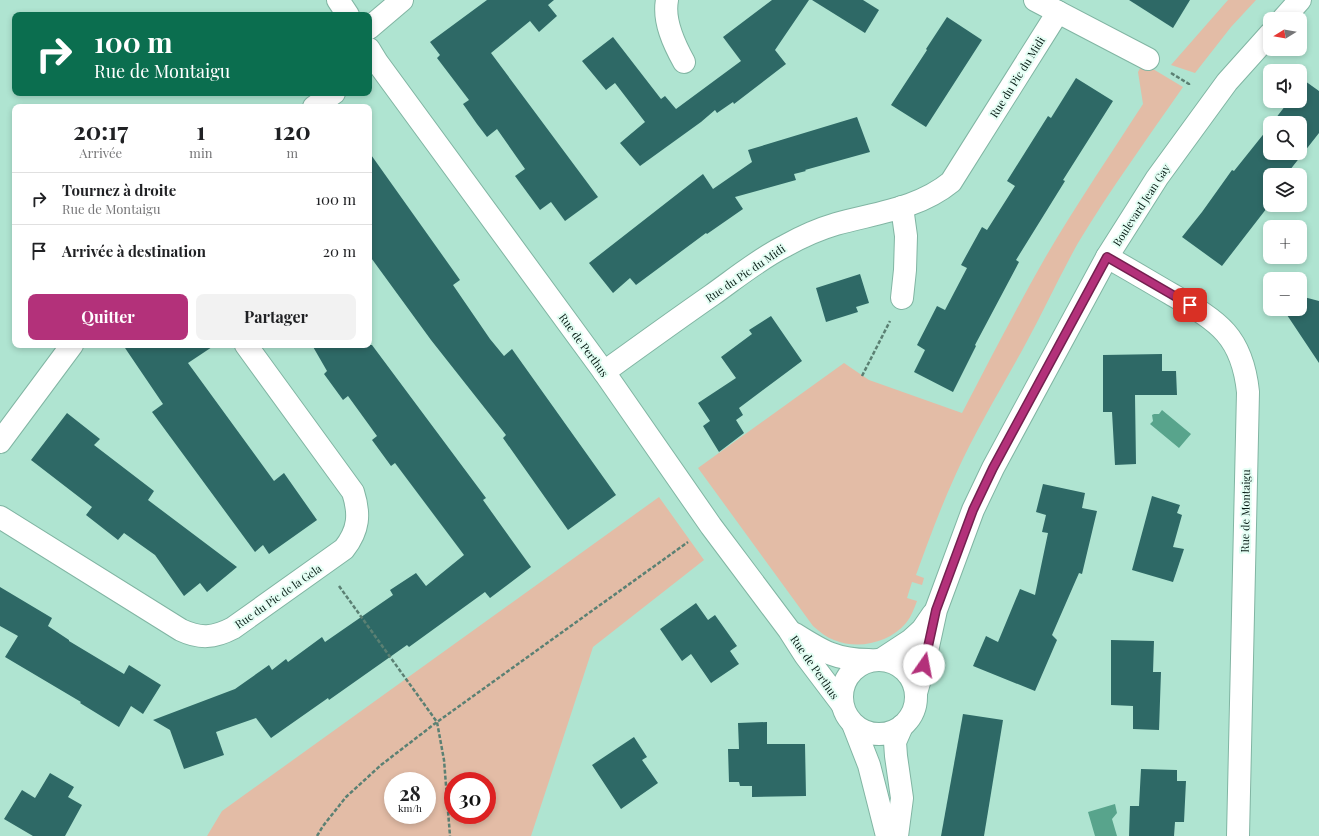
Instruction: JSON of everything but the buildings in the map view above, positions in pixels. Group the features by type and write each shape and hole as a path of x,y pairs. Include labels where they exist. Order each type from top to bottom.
{"street":[{"path":"338,0 346,12"},
{"path":"372,25 402,0"},
{"path":"667,0 666,15 669,26 678,51 684,62"},
{"path":"1035,0 1148,60"},
{"path":"1289,12 1300,0"},
{"name":"Rue du Pic du Midi","path":"604,372 756,263 785,246 821,229 836,224 870,217 912,204 933,194 951,182 1058,12"},
{"name":"Boulevard Jean Gay","path":"916,692 924,665 936,610 970,518 993,468 1107,257 1157,178 1227,82 1263,42"},
{"name":"Rue de Perthus","path":"372,59 604,372 711,526 842,704"},
{"path":"318,104 330,96"},
{"path":"902,207 906,236 902,298"},
{"name":"Rue de Montaigu","path":"1107,257 1212,319 1230,338 1245,368 1248,392 1238,836"},
{"path":"0,442 70,348"},
{"name":"Rue du Pic de la Gela","path":"0,517 181,630 197,636 213,636 224,633 233,628 344,549 354,536 357,522 357,514 352,492 248,348"},
{"name":"Boulevard Jean Gay","path":"876,659 911,640 922,630 936,610"},
{"name":"Rue de Perthus","path":"789,630 822,651 837,657 852,660 876,659"},
{"path":"887,836 869,765 853,724 845,713 841,699 842,685 848,674 858,665 876,659 895,663 905,670 913,680 916,692 915,705 910,717 902,726 895,742 902,798 897,836"},
{"path":"853,724 865,732 879,735 891,732 902,726"}],"path":[{"path":"1148,60 1189,84 1185,95 1205,112"},
{"path":"862,376 902,298"},
{"path":"317,836 346,797 381,765 437,722 711,526"},
{"path":"323,564 437,722 444,760 450,836"}],"shaded area":[{"path":"1228,0 1256,0 1231,27 1195,73 1171,65"},
{"path":"1143,63 1183,87 1116,184 1078,243 1025,345 971,443 944,501 916,575 924,578 922,585 912,582 907,598 917,601 911,616 899,630 891,636 873,643 843,643 828,637 813,626 698,468 844,363 869,380 962,413 1045,258 1081,199 1143,104 1138,72"},
{"path":"1162,410 1191,434 1179,448 1150,424 1153,421 1152,415 1159,414"},
{"path":"659,497 704,560 593,647 531,836 207,836 222,811"},
{"path":"1115,804 1117,813 1112,819 1117,836 1095,836 1088,812"}],"route":[{"path":"924,665 936,610 973,510 993,468 1107,257 1190,305"}]}
